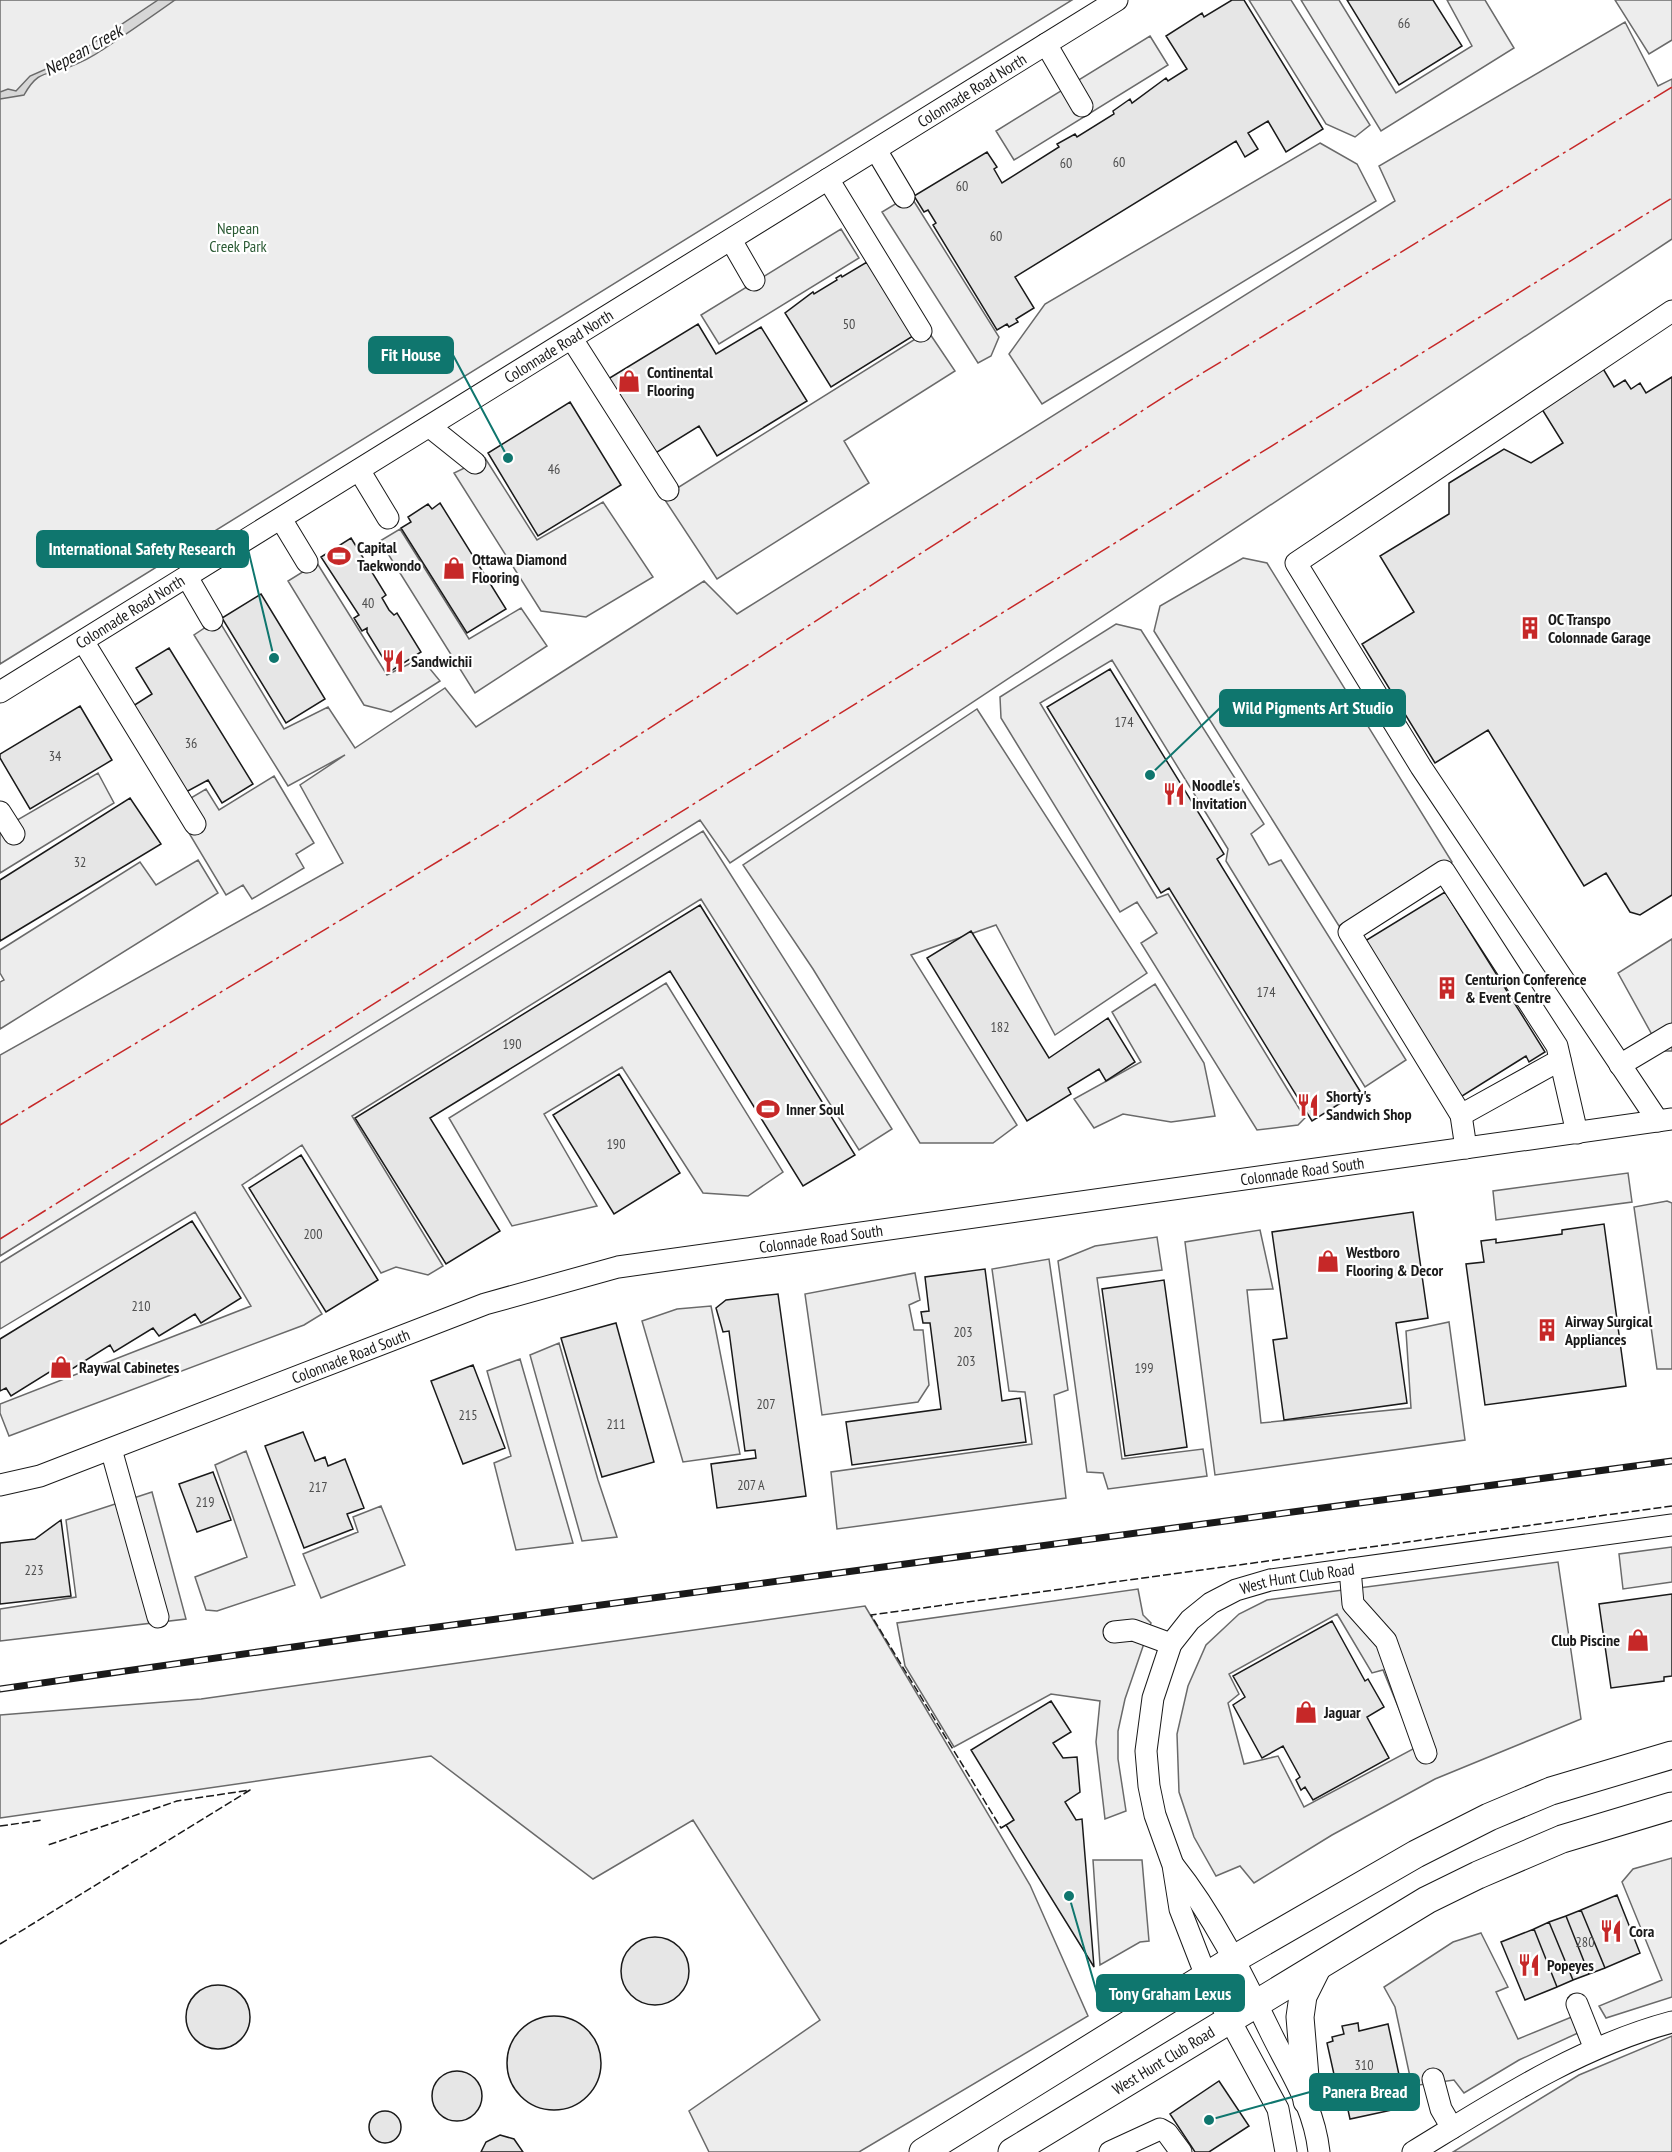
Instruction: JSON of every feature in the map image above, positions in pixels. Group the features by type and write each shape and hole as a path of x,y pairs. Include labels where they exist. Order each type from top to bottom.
{"main road":[{"path":"923,2152 1234,1959 1416,1854 1489,1817 1551,1791 1672,1755"},
{"name":"West Hunt Club Road","path":"1012,2152 1150,2066 1258,2005 1427,1900 1478,1875 1594,1828 1672,1806"},
{"path":"1307,2101 1300,2017 1303,1996 1317,1968"}],"street":[{"name":"Colonnade Road North","path":"0,692 1117,0"},
{"path":"1046,44 1082,106"},
{"path":"876,150 904,197"},
{"path":"828,179 921,331"},
{"path":"731,240 754,280"},
{"path":"1665,1120 1620,1065 1421,767 1296,563 1672,311"},
{"path":"572,339 668,490"},
{"path":"430,427 475,463"},
{"path":"359,470 388,518"},
{"path":"281,519 307,562"},
{"path":"187,578 212,620"},
{"path":"83,641 195,824"},
{"path":"0,812 14,834"},
{"path":"1466,1148 1461,1115 1349,932 1444,871 1557,1046 1577,1133"},
{"path":"1620,1065 1672,1034"},
{"path":"1461,1115 1560,1060"},
{"name":"Colonnade Road South","path":"0,1485 40,1476 485,1304 618,1268 1665,1120"},
{"path":"111,1449 158,1617"},
{"name":"West Hunt Club Road","path":"1286,2152 1278,2109 1206,1976 1180,1909 1173,1865 1155,1815 1146,1751 1153,1698 1171,1644 1190,1620 1211,1603 1236,1590 1270,1580 1672,1526"},
{"path":"1350,1569 1353,1604 1386,1641 1426,1754"},
{"path":"1114,1632 1133,1630 1171,1644"},
{"name":"West Hunt Club Road","path":"1173,1865 1200,1899 1234,1959 1307,2101 1316,2126 1319,2152"},
{"path":"1577,2004 1595,2049"},
{"path":"1413,2152 1537,2078 1595,2049 1640,2031 1672,2022"},
{"path":"1433,2079 1441,2109 1452,2128"},
{"path":"1110,2152 1160,2129 1167,2133 1181,2152"}],"shaded area":[{"name":"Nepean Creek Park","path":"0,0 1072,0 0,664"},
{"path":"1249,0 1291,0 1370,125 1355,137 1326,124"},
{"path":"1301,0 1339,0 1396,93 1472,46 1447,0 1485,0 1514,48 1381,131"},
{"path":"1615,0 1672,0 1672,40 1649,54"},
{"path":"1625,22 1658,86 1672,79 1672,239 730,863 700,820 0,1256 0,1055 343,863 300,785 345,755 288,786 194,635 218,619 284,729 328,707 355,748 445,688 476,727 704,581 737,614 1395,201 1379,166"},
{"path":"1150,36 1168,65 1014,160 996,131"},
{"path":"1320,143 1357,164 1376,201 1042,404 1009,354 1045,304"},
{"path":"910,195 999,337 991,356 978,363 882,212"},
{"path":"841,229 859,258 719,344 701,315"},
{"path":"928,331 955,371 844,441 869,483 717,579 663,497"},
{"path":"485,458 537,540 603,502 653,577 586,617 541,611 454,473"},
{"path":"400,529 469,639 521,608 547,646 475,693 380,541"},
{"path":"1243,558 1267,563 1452,862 1339,926 1154,631 1160,606"},
{"path":"317,563 387,675 421,658 440,681 391,712 364,705 288,581"},
{"path":"1116,624 1141,630 1264,824 1251,834 1269,865 1281,860 1406,1060 1365,1087 1226,861 1228,849 1112,660 1040,703 1157,898 1168,894 1305,1118 1298,1125 1257,1130 1141,943 1157,933 1137,902 1120,912 1001,718 1000,697"},
{"path":"977,709 1147,973 1055,1035 996,925 911,955 1017,1125 993,1143 920,1143 813,969 743,865"},
{"path":"98,773 114,803 0,873 0,830"},
{"path":"274,776 314,843 296,854 304,868 252,899 243,885 226,895 174,808 206,789 219,810"},
{"path":"703,831 892,1129 859,1150 701,899 352,1116 443,1266 428,1275 396,1267 381,1273 302,1145 242,1185 322,1314 304,1325 9,1436 0,1413 0,1404 251,1306 195,1212 0,1329 0,1263"},
{"path":"198,860 218,893 0,1029 0,982 4,980 0,973 0,950 140,862 156,885"},
{"path":"1672,939 1672,1051 1661,1051 1618,973"},
{"path":"666,983 783,1172 748,1196 703,1193 622,1067 544,1114 597,1206 512,1226 449,1118"},
{"path":"1155,984 1204,1063 1215,1116 1171,1122 1123,1114 1094,1128 1074,1099 1141,1062 1112,1012"},
{"path":"1628,1173 1632,1202 1496,1220 1493,1191"},
{"path":"1667,1201 1672,1203 1672,1369 1657,1369 1634,1207"},
{"path":"1260,1230 1273,1289 1247,1290 1261,1423 1411,1408 1406,1331 1449,1322 1465,1440 1215,1475 1185,1242"},
{"path":"1157,1237 1162,1270 1097,1278 1122,1459 1203,1449 1207,1476 1108,1489 1103,1473 1087,1472 1058,1261 1095,1246"},
{"path":"1049,1259 1068,1390 1054,1395 1066,1498 837,1529 831,1472 1032,1444 1025,1392 1009,1391 992,1269"},
{"path":"915,1273 920,1300 909,1305 914,1330 923,1330 929,1385 918,1402 822,1415 805,1294"},
{"path":"711,1306 740,1454 683,1462 642,1321 677,1309"},
{"path":"559,1343 598,1480 617,1537 582,1541 530,1355"},
{"path":"520,1359 573,1543 516,1550 494,1463 511,1456 487,1371"},
{"path":"246,1451 295,1585 217,1611 206,1610 195,1577 247,1557 215,1465"},
{"path":"152,1492 186,1619 0,1641 0,1609 76,1597 66,1520"},
{"path":"381,1506 405,1565 321,1598 303,1554 358,1532 353,1517"},
{"path":"1672,1547 1672,1582 1623,1589 1619,1554"},
{"path":"1558,1562 1581,1719 1435,1779 1332,1835 1254,1883 1240,1866 1216,1876 1194,1837 1179,1792 1177,1734 1188,1686 1206,1645 1239,1614 1267,1600","holes":["1337,1614 1372,1673 1383,1670 1415,1748 1304,1807 1278,1756 1244,1764 1228,1703 1239,1694 1229,1674"]},
{"path":"1138,1589 1143,1615 1151,1623 1125,1699 1118,1731 1118,1759 1126,1811 1105,1819 1096,1742 1100,1701 1051,1694 954,1747 905,1666 897,1623"},
{"path":"865,1606 1030,1885 1088,2016 859,2152 709,2152 689,2111 820,2020 693,1820 593,1879 431,1756 0,1818 0,1715 201,1699"},
{"path":"1672,1858 1672,1997 1606,2018 1599,2006 1662,1980 1622,1882 1633,1869"},
{"path":"1093,1860 1142,1860 1149,1941 1140,1942 1100,1965"},
{"path":"1481,1933 1508,1987 1496,1992 1518,2039 1574,2016 1580,2032 1519,2060 1464,2093 1454,2080 1412,2086 1395,2007 1384,1987 1453,1942"},
{"path":"1672,2036 1672,2152 1453,2152 1579,2075"}],"water":[{"name":"Nepean Creek","path":"158,0 175,0 90,57 39,77 24,95 0,99 0,92 8,89 16,91 30,76 71,58"}],"building":[{"path":"1232,0 1244,0 1323,129 1286,152 1268,121 1248,133 1258,149 1245,157 1236,141 1015,277 1034,308 1016,319 1018,322 1009,327 1007,324 997,330 933,225 936,223 928,210 924,212 914,196 987,152 997,167 994,169 1002,183 1059,147 1057,144 1075,134 1077,137 1114,114 1113,111 1130,99 1132,103 1166,78 1168,81 1187,69 1166,36 1202,13 1204,17"},
{"path":"1347,0 1433,0 1462,46 1399,85"},
{"path":"867,262 913,336 831,387 785,313 813,292 814,294 837,280 836,278 841,275 842,277"},
{"path":"698,324 716,354 761,327 807,401 717,456 699,426 654,454 608,379"},
{"name":"OC Transpo Colonnade Garage","path":"1602,367 1614,387 1625,380 1631,389 1640,383 1646,393 1672,377 1672,895 1640,915 1630,912 1606,873 1584,886 1488,730 1435,763 1362,644 1414,612 1380,556 1449,514 1449,483 1504,449 1531,463 1563,443 1540,406"},
{"path":"570,402 621,485 538,536 488,453"},
{"name":"Ottawa Diamond Flooring","path":"440,503 506,609 467,633 401,528 411,522 408,517 428,504 432,509"},
{"path":"351,538 386,595 382,598 389,610 394,615 397,613 421,652 391,671 367,632 367,628 362,631 354,618 359,615 321,557"},
{"path":"261,594 325,699 286,723 222,618"},
{"path":"169,648 253,784 222,803 208,780 186,792 133,706 152,694 136,668"},
{"path":"1110,669 1224,854 1217,859 1360,1091 1312,1121 1169,888 1161,893 1047,707"},
{"path":"80,706 112,760 30,809 0,758 0,754"},
{"path":"130,798 161,844 0,941 0,880"},
{"name":"Centurion Conference & Event Centre","path":"1445,892 1545,1052 1529,1062 1526,1056 1459,1098 1365,941"},
{"path":"700,905 855,1155 803,1186 670,971 430,1118 500,1231 446,1264 355,1118"},
{"path":"971,931 1049,1058 1108,1018 1135,1062 1106,1081 1099,1069 1068,1088 1071,1094 1027,1121 927,958"},
{"path":"619,1074 680,1173 614,1214 553,1115"},
{"path":"301,1155 378,1280 326,1312 249,1188"},
{"path":"1413,1212 1428,1318 1396,1323 1407,1403 1284,1420 1273,1340 1287,1338 1272,1232"},
{"path":"192,1221 241,1298 201,1323 195,1314 159,1336 153,1328 114,1352 110,1345 56,1379 51,1371 11,1396 6,1388 0,1391 0,1339"},
{"name":"Airway Surgical Appliances","path":"1604,1224 1626,1386 1485,1405 1466,1264 1484,1262 1481,1241 1496,1239 1496,1243 1562,1234 1562,1230"},
{"path":"985,1269 1002,1401 1020,1398 1026,1442 852,1465 846,1422 941,1409 930,1323 923,1323 921,1312 929,1311 925,1277"},
{"path":"1164,1280 1187,1447 1125,1456 1102,1289"},
{"path":"778,1294 806,1496 717,1508 711,1464 756,1458 755,1450 745,1451 729,1331 723,1332 716,1308 726,1300"},
{"path":"616,1323 654,1462 602,1477 561,1338"},
{"path":"473,1365 505,1448 463,1464 431,1381"},
{"path":"303,1432 315,1461 325,1457 328,1466 345,1459 364,1508 347,1514 353,1529 304,1548 265,1446"},
{"path":"213,1472 231,1520 197,1532 179,1484"},
{"path":"61,1520 71,1596 0,1604 0,1543 35,1539"},
{"name":"Club Piscine","path":"1672,1594 1672,1676 1664,1677 1664,1681 1611,1688 1599,1604"},
{"name":"Jaguar","path":"1332,1621 1365,1681 1368,1679 1384,1707 1367,1717 1389,1758 1313,1800 1305,1787 1301,1790 1296,1780 1300,1777 1283,1746 1262,1758 1233,1705 1245,1697 1233,1676"},
{"path":"1051,1701 1071,1732 1053,1743 1063,1758 1077,1757 1080,1792 1065,1802 1076,1820 1082,1819 1094,1967 1006,1825 1014,1820 971,1750"},
{"name":"Cora","path":"1617,1895 1640,1953 1605,1968 1581,1910"},
{"path":"1581,1910 1605,1968 1589,1974 1566,1916"},
{"path":"1566,1916 1589,1974 1573,1980 1549,1922"},
{"path":"1549,1922 1573,1980 1557,1987 1534,1929"},
{"name":"Popeyes","path":"1534,1929 1557,1987 1525,2000 1501,1942"},
{"path":"655,1937 668,1940 679,1947 686,1958 689,1971 686,1984 679,1995 668,2002 655,2005 642,2002 631,1995 624,1984 621,1971 624,1958 631,1947 642,1940"},
{"path":"218,1985 236,1991 244,1999 250,2017 244,2035 236,2043 218,2049 200,2043 192,2035 186,2017 192,1999 200,1991"},
{"path":"554,2016 572,2020 587,2030 597,2045 601,2063 597,2081 587,2096 572,2106 554,2110 536,2106 521,2096 511,2081 507,2063 511,2045 521,2030 536,2020"},
{"path":"1358,2023 1359,2031 1388,2024 1406,2107 1350,2119 1343,2087 1337,2088 1327,2043 1333,2041 1332,2037 1344,2034 1342,2026"},
{"path":"457,2071 475,2078 482,2096 475,2114 457,2121 439,2114 432,2096 439,2078"},
{"path":"1219,2081 1249,2126 1209,2152 1195,2152 1170,2114"},
{"path":"385,2111 396,2116 401,2127 396,2138 385,2143 374,2138 369,2127 374,2116"},
{"path":"500,2135 514,2139 523,2152 481,2152 486,2142"}],"railway":[{"path":"0,1689 370,1636 1672,1461"}],"fence":[{"path":"1006,1825 1001,1828 871,1615 1672,1506"},
{"path":"0,1944 250,1790 177,1801 48,1845"},
{"path":"0,1826 43,1820"}],"power":[{"path":"0,1125 502,823 1173,391 1672,87"},
{"path":"0,1239 550,893 1672,198"}],"place":[{"name":"Continental Flooring","path":"629,381"},
{"name":"Fit House","path":"508,458"},
{"name":"Capital Taekwondo","path":"339,556"},
{"name":"Ottawa Diamond Flooring","path":"454,568"},
{"name":"OC Transpo Colonnade Garage","path":"1530,628"},
{"name":"International Safety Research","path":"274,658"},
{"name":"Sandwichii","path":"393,661"},
{"name":"Wild Pigments Art Studio","path":"1150,775"},
{"name":"Noodle's Invitation","path":"1174,794"},
{"name":"Centurion Conference & Event Centre","path":"1447,988"},
{"name":"Shorty's Sandwich Shop","path":"1308,1105"},
{"name":"Inner Soul","path":"768,1109"},
{"name":"Westboro Flooring & Decor","path":"1328,1261"},
{"name":"Airway Surgical Appliances","path":"1547,1330"},
{"name":"Raywal Cabinetes","path":"61,1367"},
{"name":"Club Piscine","path":"1638,1640"},
{"name":"Jaguar","path":"1306,1712"},
{"name":"Tony Graham Lexus","path":"1069,1896"},
{"name":"Cora","path":"1611,1931"},
{"name":"Popeyes","path":"1529,1965"},
{"name":"Panera Bread","path":"1209,2120"}]}
